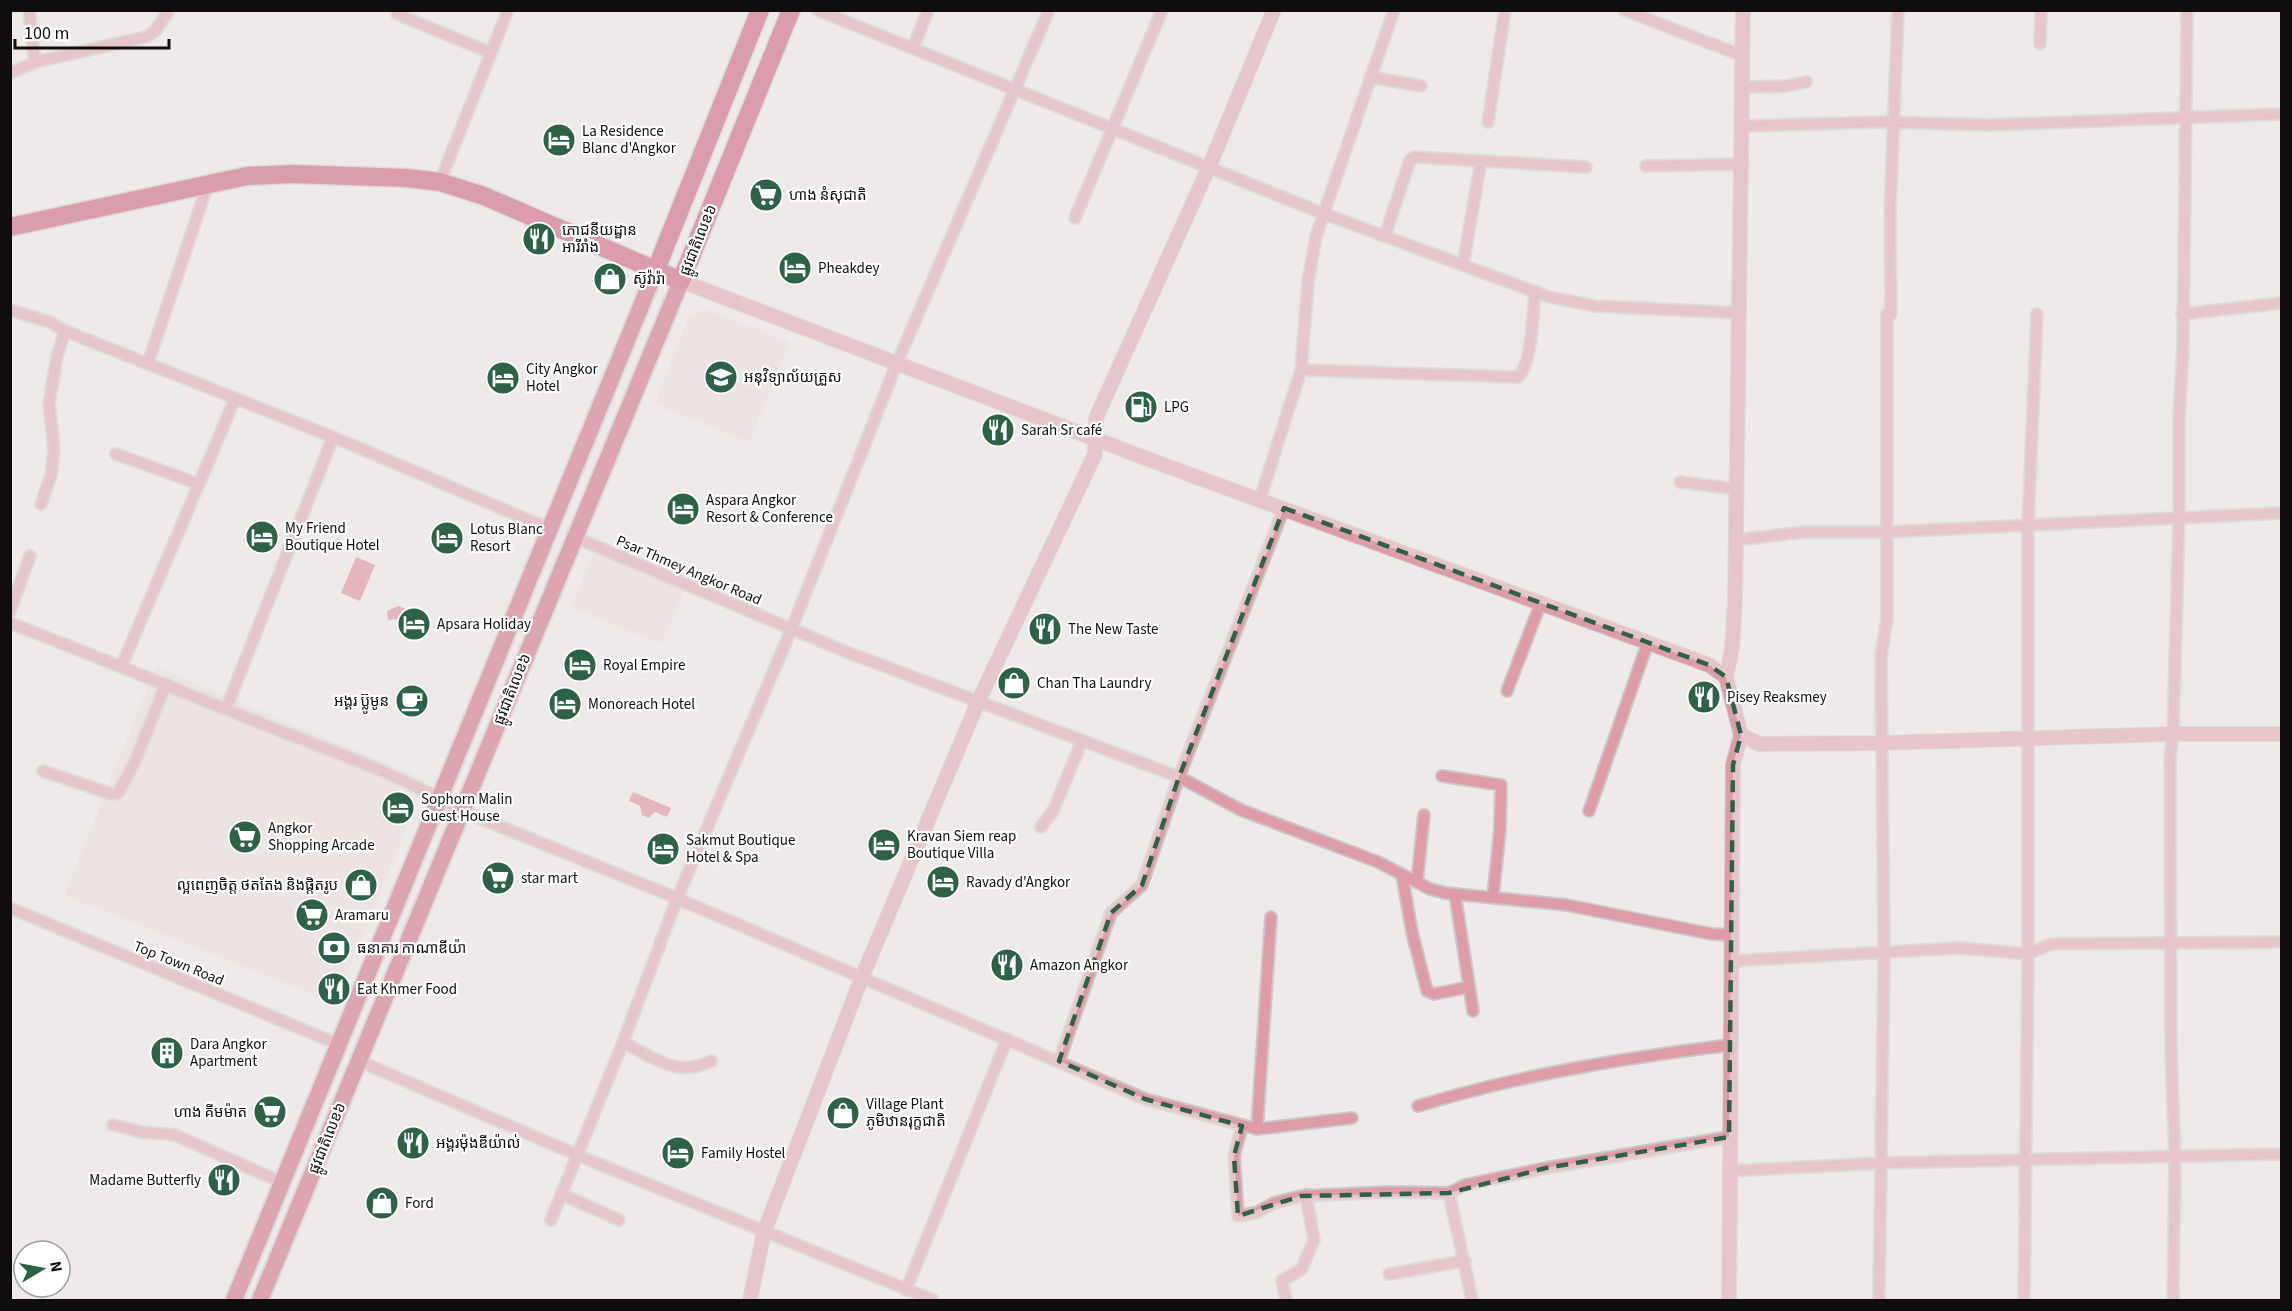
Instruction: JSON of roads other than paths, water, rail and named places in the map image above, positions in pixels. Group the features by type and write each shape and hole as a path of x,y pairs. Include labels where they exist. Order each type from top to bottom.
{"highway":[{"name":"ផ្លូវជាតិលេខ៦","path":"655,272 760,10"},
{"name":"ផ្លូវជាតិលេខ៦","path":"681,281 791,10"},
{"path":"10,227 247,176 293,174 440,182 484,196 655,272 681,281"}],"main road":[{"name":"ផ្លូវជាតិលេខ៦","path":"234,1300 655,272"},
{"name":"ផ្លូវជាតិលេខ៦","path":"260,1300 681,281"}],"street":[{"path":"29,10 35,62"},
{"path":"10,73 35,62 146,37 155,31 169,10"},
{"path":"440,182 508,10"},
{"path":"817,10 1014,87 1322,213 1535,291 1563,300 1595,306 1740,314"},
{"path":"913,48 928,10"},
{"path":"551,1220 623,1042 677,898 792,630 897,363 1049,10"},
{"path":"1076,218 1162,10"},
{"path":"750,1300 764,1232 862,977 978,702 1095,454 1093,438 1096,418 1209,167 1274,10"},
{"path":"1260,500 1301,370 1308,282 1322,213 1394,10"},
{"path":"1488,122 1505,10"},
{"path":"1624,10 1743,56"},
{"path":"1729,1300 1733,765 1741,735 1726,677 1732,648 1736,540 1743,164 1743,10"},
{"path":"1879,1300 1884,954 1881,657 1887,618 1890,212 1898,10"},
{"path":"2040,44 2041,10"},
{"path":"2173,1300 2175,1158 2171,1052 2173,945 2170,759 2173,734 2180,519 2179,415 2187,10"},
{"path":"397,14 490,52"},
{"path":"1370,76 1421,86"},
{"path":"1743,87 1786,86 1806,82"},
{"path":"1743,126 1895,123 1990,125 2282,114"},
{"path":"1385,235 1412,158 1586,166"},
{"path":"1463,265 1481,160"},
{"path":"1646,166 1743,164"},
{"path":"148,363 208,184"},
{"path":"681,281 1540,605 1648,642 1708,665 1726,677"},
{"path":"1301,370 1518,376 1523,371 1527,358 1535,291"},
{"path":"2182,314 2282,303"},
{"path":"10,310 50,322 65,331 333,436 550,529"},
{"path":"2024,1300 2028,954 2028,525 2037,314"},
{"path":"41,504 51,475 54,449 49,403 57,356 65,331"},
{"path":"122,665 235,399"},
{"path":"226,709 333,436"},
{"path":"116,454 199,484"},
{"path":"1680,482 1736,489"},
{"path":"1059,1061 1111,913 1142,885 1179,777 1284,508"},
{"path":"1736,540 1805,532 1887,532 2282,513"},
{"name":"Psar Thmey Angkor Road","path":"574,537 792,630 1179,777 1241,810 1378,862 1430,889 1455,894 1567,905 1712,934 1731,935"},
{"path":"10,610 30,556"},
{"path":"1507,691 1540,605"},
{"path":"10,623 122,665 439,797 462,811 677,898 1145,1099 1257,1129 1352,1118"},
{"path":"1589,811 1648,642"},
{"path":"43,771 112,794 118,793 133,765 166,684"},
{"path":"1741,735 1759,744 1770,745 2029,737 2282,734"},
{"path":"1041,827 1053,811 1082,741"},
{"path":"1442,776 1499,783 1502,787 1493,896"},
{"path":"1417,882 1424,815"},
{"path":"1402,875 1412,932 1427,991 1434,994 1469,987"},
{"path":"1455,894 1473,1011"},
{"name":"Top Town Road","path":"10,908 338,1044"},
{"path":"1257,1129 1271,917"},
{"path":"1731,961 1959,948 2028,954 2051,944 2173,945 2282,942"},
{"path":"906,1290 1007,1039"},
{"path":"623,1042 665,1064 683,1070 711,1061"},
{"path":"1418,1106 1473,1089 1630,1058 1730,1046"},
{"path":"359,1061 577,1155 926,1299"},
{"path":"114,1125 141,1132 175,1135 281,1182"},
{"path":"1242,1125 1234,1156 1238,1216 1256,1213 1274,1203 1306,1195 1388,1192 1449,1193 1465,1185 1546,1168 1729,1137"},
{"path":"1729,1171 1881,1164 2282,1154"},
{"path":"1449,1193 1472,1300"},
{"path":"561,1194 619,1220"},
{"path":"1286,1300 1282,1281 1301,1270 1314,1240 1306,1195"},
{"path":"1389,1274 1465,1261"}],"place":[{"name":"La Residence Blanc d'Angkor","path":"559,140"},
{"name":"ហាង នំសុជាតិ","path":"766,195"},
{"name":"ភោជនីយដ្ឋាន អារីរាំង","path":"539,239"},
{"name":"Pheakdey","path":"795,268"},
{"name":"ស៊ូវ៉ារ៉ា","path":"610,279"},
{"name":"អនុវិទ្យាល័យគ្រួស","path":"721,377"},
{"name":"City Angkor Hotel","path":"503,378"},
{"name":"LPG","path":"1141,407"},
{"name":"Sarah Sr café","path":"998,430"},
{"name":"Aspara Angkor Resort & Conference","path":"683,509"},
{"name":"My Friend Boutique Hotel","path":"262,537"},
{"name":"Lotus Blanc Resort","path":"447,538"},
{"name":"Apsara Holiday","path":"414,624"},
{"name":"The New Taste","path":"1045,629"},
{"name":"Royal Empire","path":"580,665"},
{"name":"Chan Tha Laundry","path":"1014,683"},
{"name":"Pisey Reaksmey","path":"1704,697"},
{"name":"អង្គរ ប្ល៊ូមូន","path":"412,701"},
{"name":"Monoreach Hotel","path":"565,704"},
{"name":"Sophorn Malin Guest House","path":"398,808"},
{"name":"Angkor Shopping Arcade","path":"245,837"},
{"name":"Kravan Siem reap Boutique Villa","path":"884,845"},
{"name":"Sakmut Boutique Hotel & Spa","path":"663,849"},
{"name":"star mart","path":"498,878"},
{"name":"Ravady d'Angkor","path":"943,882"},
{"name":"ល្អពេញចិត្ត ថតតែង និងផ្តិតរូប","path":"361,885"},
{"name":"Aramaru","path":"312,915"},
{"name":"ធនាគារ កាណាឌីយ៉ា","path":"334,948"},
{"name":"Amazon Angkor","path":"1007,965"},
{"name":"Eat Khmer Food","path":"334,989"},
{"name":"Dara Angkor Apartment","path":"167,1053"},
{"name":"ហាង គីមម៉ាត","path":"270,1112"},
{"name":"Village Plant ភូមិឋានរុក្ខជាតិ","path":"843,1113"},
{"name":"អង្គរម៉ុងឌីយ៉ាល់","path":"413,1143"},
{"name":"Family Hostel","path":"678,1153"},
{"name":"Madame Butterfly","path":"224,1180"},
{"name":"Ford","path":"382,1203"}]}
